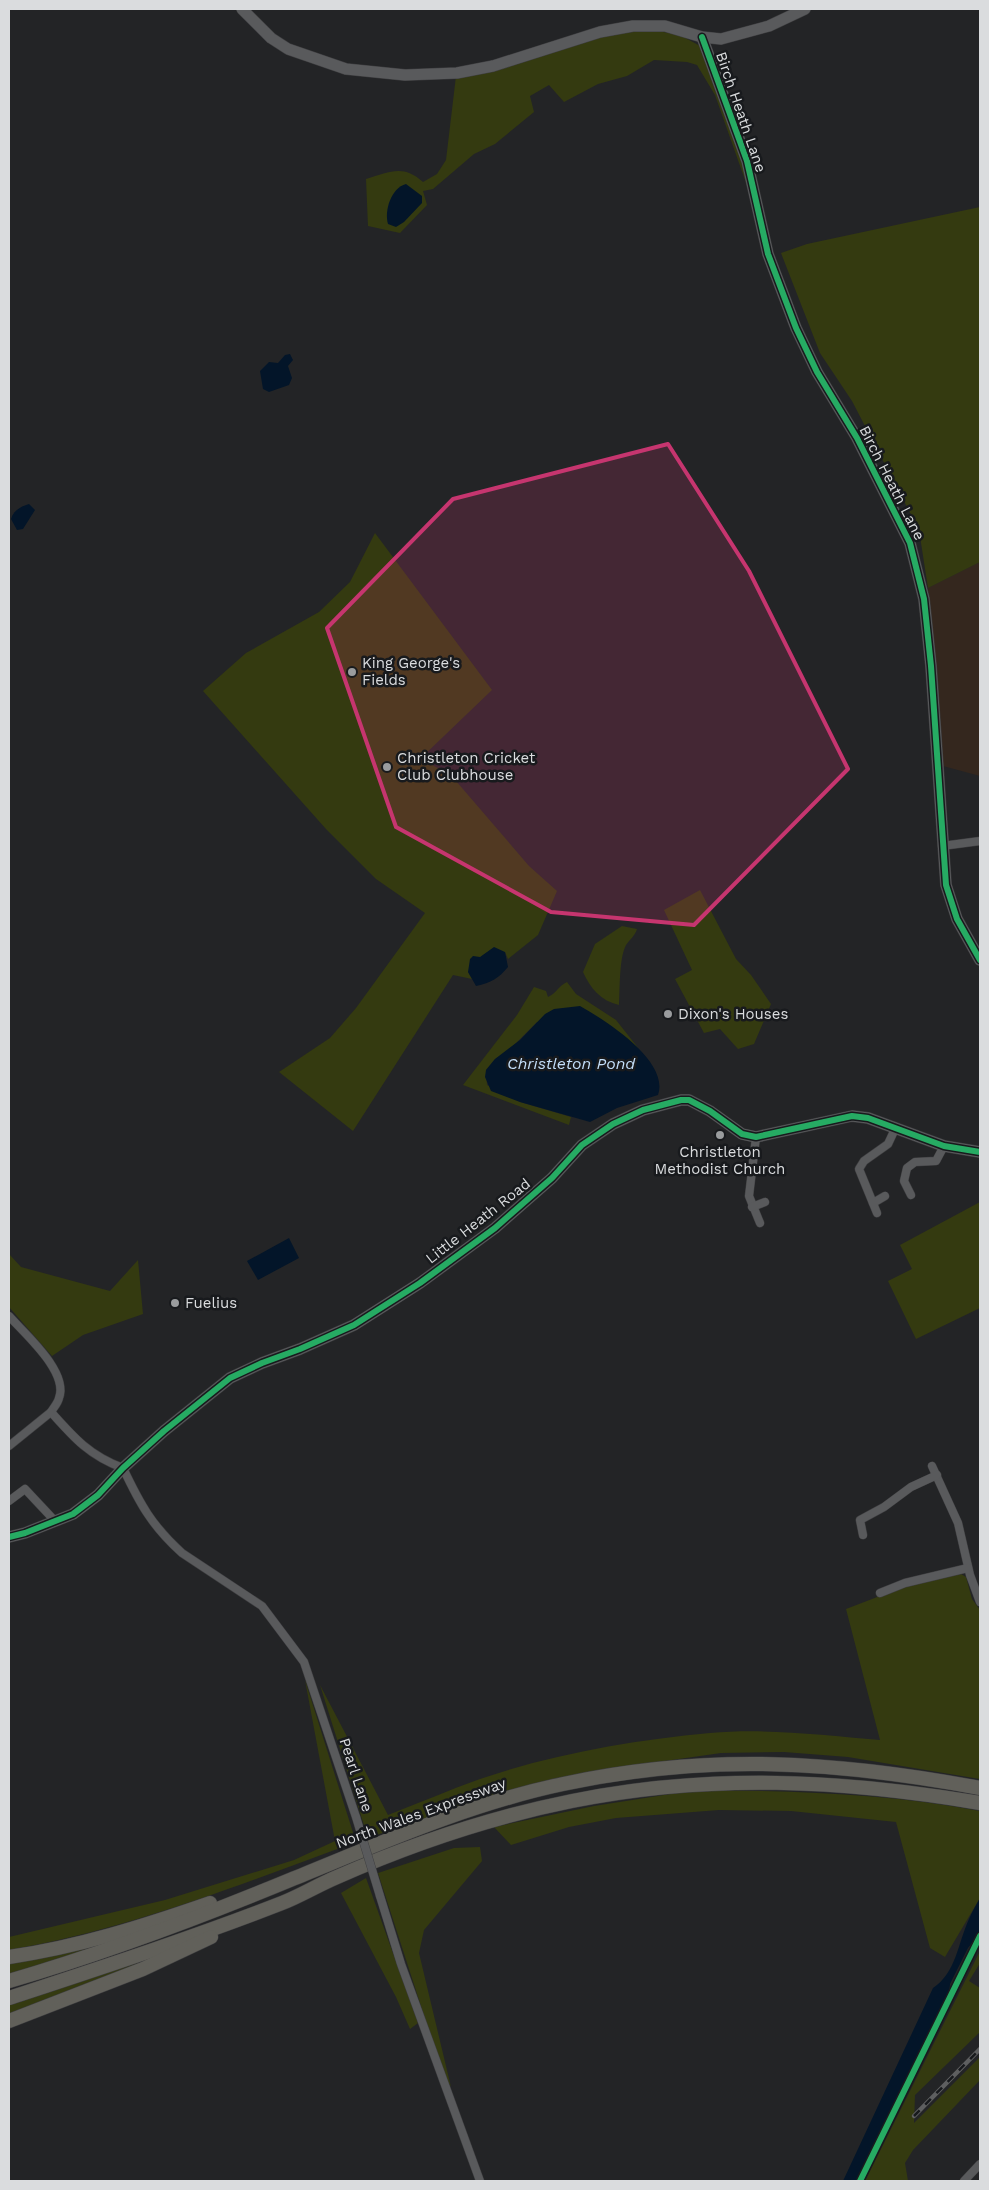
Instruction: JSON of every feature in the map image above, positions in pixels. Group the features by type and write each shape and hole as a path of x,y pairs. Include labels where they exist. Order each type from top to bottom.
{"highway":[{"name":"North Wales Expressway","path":"9,1981 89,1958 180,1925 385,1841 496,1802 562,1784 622,1773 684,1766 767,1762 841,1766 980,1788"},
{"name":"North Wales Expressway","path":"9,1998 125,1960 284,1902 337,1877 454,1832 571,1801 690,1784 771,1781 846,1785 928,1794 980,1803"},
{"path":"9,1957 54,1950 125,1932 239,1894 291,1880"},
{"path":"9,2021 144,1969 284,1902"}],"street":[{"path":"242,9 270,38 288,49 346,69 380,74 457,73 510,62 600,32 633,26 665,26 702,37 721,39 769,26 805,9"},
{"name":"Birch Heath Lane","path":"702,37 747,161 768,254 796,328 817,372 857,438 910,543 924,599 931,666 946,885 957,919 980,960"},
{"path":"942,846 980,841"},
{"name":"Little Heath Road","path":"9,1536 25,1533 74,1514 98,1495 123,1468 164,1431 230,1378 354,1325 420,1283 495,1228 552,1178 582,1145 613,1124 643,1110 681,1100 688,1100 703,1107 742,1134 756,1137"},
{"path":"760,1223 749,1196 756,1137 852,1116 868,1118 944,1146 980,1152"},
{"path":"877,1214 859,1169 864,1161 888,1144 895,1129"},
{"path":"911,1195 904,1181 907,1168 915,1162 936,1161 944,1146"},
{"path":"873,1203 885,1196"},
{"path":"752,1207 765,1202"},
{"path":"9,1316 55,1370 60,1382 60,1397 51,1412 9,1446"},
{"path":"51,1412 81,1445 104,1461 123,1468"},
{"path":"932,1466 958,1523 968,1568 980,1602"},
{"name":"Pearl Lane","path":"123,1468 144,1512 171,1543 182,1553 262,1606 304,1662 356,1817 401,1964 480,2181"},
{"path":"863,1535 860,1520 884,1507 911,1487 937,1476"},
{"path":"9,1501 25,1489 55,1521"},
{"path":"880,1593 905,1584 968,1568"},
{"path":"964,2181 980,2164"}],"highlighted area":[{"path":"668,444 749,571 848,769 694,925 551,912 396,827 327,628 453,499"}],"shaded area":[{"path":"980,562 980,776 943,766 928,588"}],"green space":[{"path":"648,30 678,34 702,47 731,126 756,211 715,95 697,65 687,62 654,60 627,76 598,84 564,102 549,85 530,96 534,112 495,144 474,154 433,189 423,191 427,205 400,233 368,226 366,179 389,172 403,171 416,176 423,182 437,174 446,160 456,76 518,64 599,36"},
{"path":"980,207 980,562 928,588 919,530 852,401 820,353 781,253 807,244"},
{"path":"375,533 492,690 420,759 450,774 529,866 557,891 538,935 508,959 505,952 468,972 472,979 453,975 353,1131 279,1072 330,1038 356,1008 425,913 376,879 326,829 203,691 246,653 319,612 350,582"},
{"path":"700,890 736,959 751,975 771,1004 754,1044 738,1049 720,1029 704,1033 675,979 692,970 664,910"},
{"path":"622,926 637,929 624,951 621,965 619,1005 597,993 583,972 595,944"},
{"path":"567,982 576,994 616,1020 639,1049 615,1030 537,1022 506,1053 495,1059 486,1070 487,1085 520,1102 571,1117 569,1125 463,1085 517,1015 534,987 546,991 548,997"},
{"path":"980,1202 980,1308 916,1339 888,1281 912,1269 900,1245"},
{"path":"9,1254 21,1267 110,1291 138,1260 143,1314 83,1335 52,1356 9,1307"},
{"path":"961,1574 966,1577 972,1599 980,1610 980,1779 848,1757 784,1752 721,1753 609,1769 498,1793 368,1838 320,1685 388,1815 468,1783 508,1770 565,1755 623,1744 710,1733 752,1731 880,1740 846,1609 906,1586"},
{"path":"305,1680 356,1842 228,1889 141,1918 54,1941 9,1950 9,1937 165,1900 294,1860 335,1841"},
{"path":"696,1790 838,1794 909,1800 980,1811 980,1898 945,1957 930,1948 896,1822 791,1811 719,1810 616,1818 569,1827 511,1845 494,1827 594,1806"},
{"path":"480,1847 482,1861 424,1930 419,1953 451,2087 442,2071 378,1873 454,1848"},
{"path":"366,1878 418,2023 410,2029 396,1997 341,1893"},
{"path":"138,1935 9,1975 9,1963"},
{"path":"980,1951 980,1963 969,1981 980,1988 980,2032 915,2095 914,2123 980,2057 980,2080 913,2150 905,2163 908,2181 865,2181"},
{"path":"138,1961 139,1966 9,2015 9,2004"}],"water":[{"path":"406,184 422,196 422,203 404,222 396,227 388,224 388,207 396,190"},
{"path":"290,354 293,360 288,366 292,378 289,385 269,392 263,389 260,371 269,362 278,363 285,355"},
{"path":"29,504 35,510 23,529 17,530 11,519 12,516 18,509"},
{"path":"494,947 505,952 508,967 494,980 476,986 468,972 470,959 473,956 480,957"},
{"name":"Christleton Pond","path":"580,1006 619,1031 645,1056 654,1069 659,1082 658,1095 617,1108 590,1122 520,1102 491,1091 485,1077 486,1070 495,1059 520,1040 545,1014 554,1009"},
{"path":"289,1238 299,1258 258,1280 247,1261"},
{"path":"980,1898 980,1933 968,1948 950,1984 949,1995 858,2181 843,2181 933,1988 941,1982 952,1966 965,1928"}],"railway":[{"path":"914,2116 980,2049"}],"cycle path":[{"path":"702,37 747,161 768,254 796,328 817,372 857,438 910,543 924,599 931,666 946,885 957,919 980,960"},
{"path":"9,1537 25,1533 73,1514 98,1495 123,1468 164,1431 230,1378 354,1325 420,1283 495,1228 552,1178 582,1145 613,1124 643,1110 681,1100 689,1100 710,1111 742,1134 756,1137 852,1116 868,1118 944,1146 980,1152"},
{"path":"860,2181 980,1936"}],"place":[{"name":"King George's Fields","path":"352,672"},
{"name":"Christleton Cricket Club Clubhouse","path":"387,767"},
{"name":"Dixon's Houses","path":"668,1014"},
{"name":"Christleton Methodist Church","path":"720,1135"},
{"name":"Fuelius","path":"175,1303"}]}
